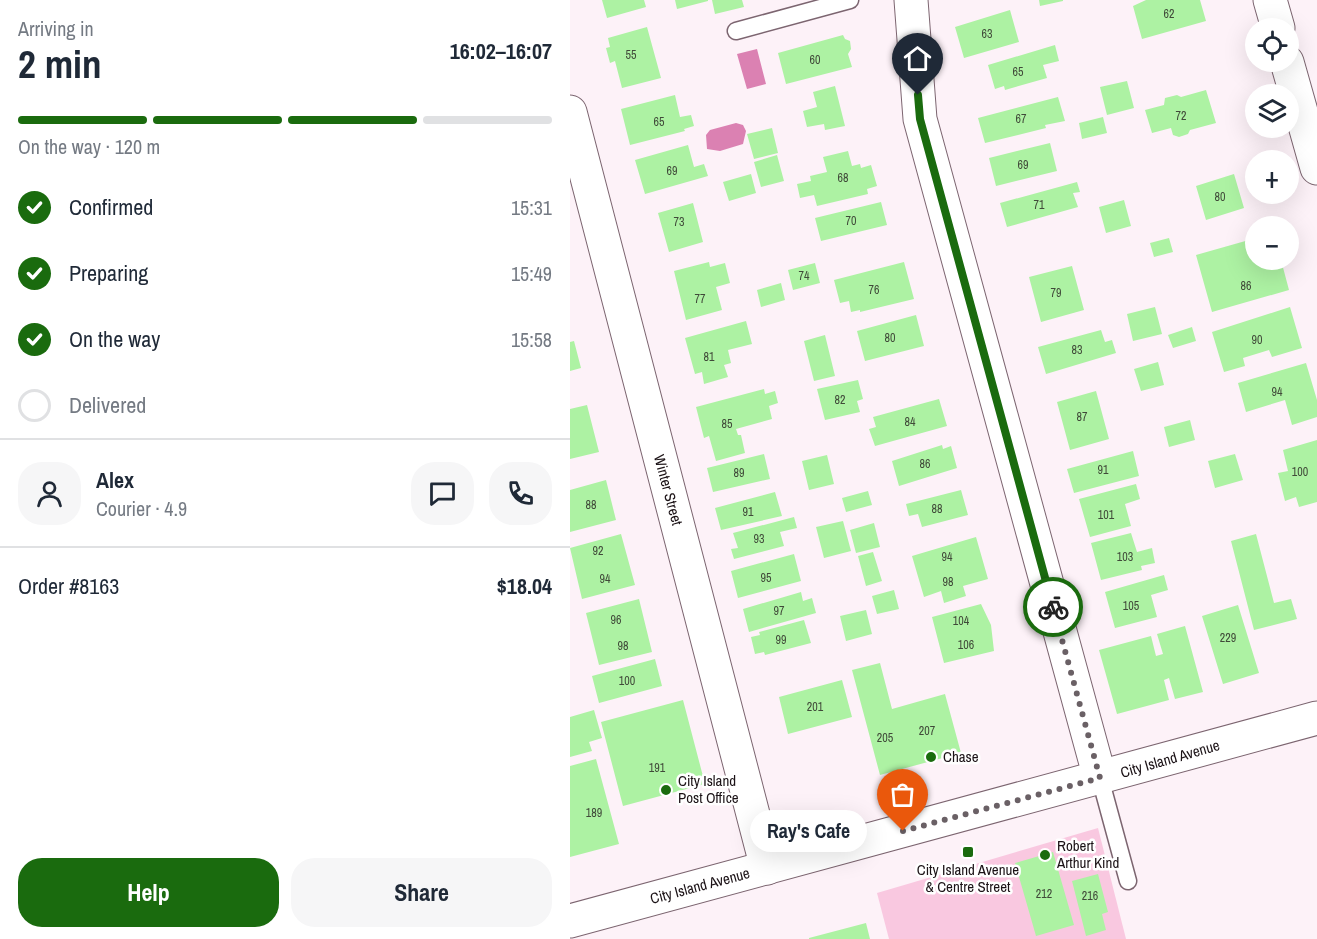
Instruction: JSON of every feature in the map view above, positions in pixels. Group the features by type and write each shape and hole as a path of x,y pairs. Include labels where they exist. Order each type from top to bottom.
{"street":[{"path":"911,0 920,119 1100,778"},
{"path":"1270,0 1275,18"},
{"path":"1290,72 1317,168"},
{"name":"Winter Street","path":"570,112 767,868"},
{"name":"City Island Avenue","path":"570,921 1317,718"}],"lane":[{"path":"736,31 850,0"},
{"path":"1100,778 1128,881"}],"shaded area":[{"path":"757,49 766,84 747,89 737,54"},
{"path":"736,123 743,125 746,131 743,144 720,151 707,149 706,135 710,130"},
{"path":"1098,828 1126,939 889,939 877,893"}],"building":[{"path":"602,0 644,0 646,7 607,18"},
{"path":"675,0 708,0 708,1 677,9"},
{"path":"712,0 742,0 744,7 715,14"},
{"path":"1039,0 1063,0 1063,1 1040,6"},
{"path":"1146,0 1200,0 1206,21 1142,39 1133,6"},
{"path":"1010,10 1019,42 964,58 955,27"},
{"path":"647,27 661,78 622,88 615,61 610,63 606,48 610,47 608,38"},
{"path":"843,35 850,41 851,49 848,54 852,67 786,84 778,53"},
{"path":"1055,45 1059,61 1043,65 1047,78 1005,90 1004,86 995,89 988,65"},
{"path":"1127,81 1134,108 1107,115 1100,87"},
{"path":"835,86 845,126 825,130 824,124 807,127 803,111 817,107 813,92"},
{"path":"1206,90 1216,123 1190,130 1188,134 1179,137 1173,135 1171,128 1152,133 1145,110 1164,105 1165,98 1177,95 1181,97"},
{"path":"675,95 680,117 691,115 694,126 684,129 685,131 630,145 621,109"},
{"path":"1058,97 1065,121 985,143 978,118"},
{"path":"1103,117 1107,133 1082,139 1079,123"},
{"path":"772,128 778,153 754,159 747,134"},
{"path":"1050,143 1057,171 996,186 989,158"},
{"path":"688,145 694,167 704,164 708,176 645,194 635,160"},
{"path":"848,151 852,166 860,164 861,168 871,165 877,186 867,189 868,194 817,206 814,195 800,198 797,184 811,181 810,176 827,172 823,157"},
{"path":"777,155 784,181 761,187 754,162"},
{"path":"751,174 756,193 729,201 723,182"},
{"path":"1234,174 1244,208 1206,220 1196,186"},
{"path":"1077,182 1080,192 1073,193 1078,207 1007,227 1000,203"},
{"path":"1124,200 1131,226 1106,233 1099,207"},
{"path":"881,202 887,225 821,241 815,218"},
{"path":"693,203 703,242 669,252 658,213"},
{"path":"1169,238 1173,252 1154,257 1150,243"},
{"path":"1245,241 1245,270 1284,270 1289,290 1212,312 1196,255"},
{"path":"709,262 710,267 725,263 730,283 716,287 722,310 686,320 674,271"},
{"path":"904,262 914,299 860,312 860,310 851,312 849,301 840,303 834,280"},
{"path":"815,263 820,283 793,290 788,270"},
{"path":"1072,266 1084,310 1041,322 1029,277"},
{"path":"781,283 785,300 761,307 757,290"},
{"path":"1155,307 1162,334 1133,341 1127,314"},
{"path":"1290,307 1302,348 1272,357 1269,350 1243,358 1245,366 1224,372 1212,332"},
{"path":"916,315 924,346 865,361 857,331"},
{"path":"746,321 752,344 728,350 731,363 724,365 728,377 704,384 702,372 695,374 685,338"},
{"path":"1192,327 1196,341 1173,348 1168,335"},
{"path":"1101,330 1105,342 1112,340 1116,353 1046,374 1038,347"},
{"path":"825,335 835,376 814,381 804,341"},
{"path":"574,341 581,368 570,371 570,342"},
{"path":"1158,362 1164,385 1141,391 1134,369"},
{"path":"1306,363 1317,400 1317,417 1292,425 1285,400 1246,412 1238,383"},
{"path":"858,380 863,399 857,401 860,412 825,420 817,389"},
{"path":"764,389 765,394 775,391 778,403 769,406 772,419 736,429 738,435 741,435 745,453 716,461 709,436 704,438 696,407"},
{"path":"1096,391 1109,439 1070,450 1057,402"},
{"path":"939,399 947,426 875,446 869,429 876,427 873,417"},
{"path":"587,405 599,452 570,459 570,409"},
{"path":"1190,420 1195,440 1169,447 1164,427"},
{"path":"1317,440 1317,502 1299,507 1296,497 1285,501 1278,473 1288,471 1283,450"},
{"path":"942,445 943,449 951,446 957,468 899,486 892,461"},
{"path":"1133,451 1139,476 1074,493 1067,469"},
{"path":"764,454 770,479 713,492 707,468"},
{"path":"1235,454 1243,480 1215,488 1208,461"},
{"path":"827,455 834,484 809,490 802,461"},
{"path":"606,480 616,520 570,532 570,490"},
{"path":"1136,484 1140,499 1125,504 1131,526 1090,537 1079,499"},
{"path":"961,490 968,515 922,527 918,514 909,516 906,504"},
{"path":"868,491 872,505 846,512 842,498"},
{"path":"775,492 782,516 721,530 715,508"},
{"path":"794,517 797,528 780,532 784,546 734,559 731,549 738,548 733,533"},
{"path":"843,521 851,551 824,558 816,527"},
{"path":"874,523 880,547 856,553 850,530"},
{"path":"1131,533 1137,552 1152,548 1155,563 1141,566 1142,570 1101,580 1091,543"},
{"path":"621,534 635,585 582,599 570,548"},
{"path":"1256,534 1274,603 1291,599 1297,619 1254,630 1231,541"},
{"path":"976,537 988,579 963,586 966,596 944,603 941,591 924,597 912,556"},
{"path":"873,552 882,581 866,586 858,556"},
{"path":"794,554 801,581 738,598 731,571"},
{"path":"1164,575 1168,590 1151,595 1157,617 1115,628 1105,592"},
{"path":"894,590 899,609 877,614 872,596"},
{"path":"801,592 803,601 812,598 816,613 749,632 743,609"},
{"path":"639,599 652,652 599,665 586,613"},
{"path":"981,604 991,625 994,651 944,663 932,617"},
{"path":"1238,605 1259,673 1223,684 1202,616"},
{"path":"866,610 872,634 846,641 840,616"},
{"path":"804,620 811,643 765,655 764,652 755,654 751,637 760,635 759,632"},
{"path":"1185,626 1203,692 1175,699 1169,678 1164,680 1169,700 1117,714 1099,650 1151,636 1156,656 1163,654 1157,634"},
{"path":"655,659 662,686 599,703 592,676"},
{"path":"880,663 892,709 945,694 961,753 880,775 852,670"},
{"path":"842,680 852,717 788,734 779,697"},
{"path":"683,700 705,784 623,806 601,722"},
{"path":"594,710 602,738 589,742 592,751 570,757 570,717"},
{"path":"596,759 619,844 570,857 570,766"},
{"path":"1053,852 1074,925 1036,936 1015,863"},
{"path":"1098,874 1108,912 1102,914 1106,930 1086,936 1072,881"},
{"path":"866,923 870,939 809,939 809,938"}],"way so far":[{"path":"903,831 1100,778 1053,607"}],"place":[{"name":"Chase","path":"931,757"},
{"name":"City Island Post Office","path":"666,790"},
{"name":"Ray's Cafe","path":"903,831"},
{"name":"City Island Avenue & Centre Street","path":"968,852"},
{"name":"Robert Arthur Kind","path":"1045,855"}],"route":[{"path":"918,95 920,119 1053,607"}]}
